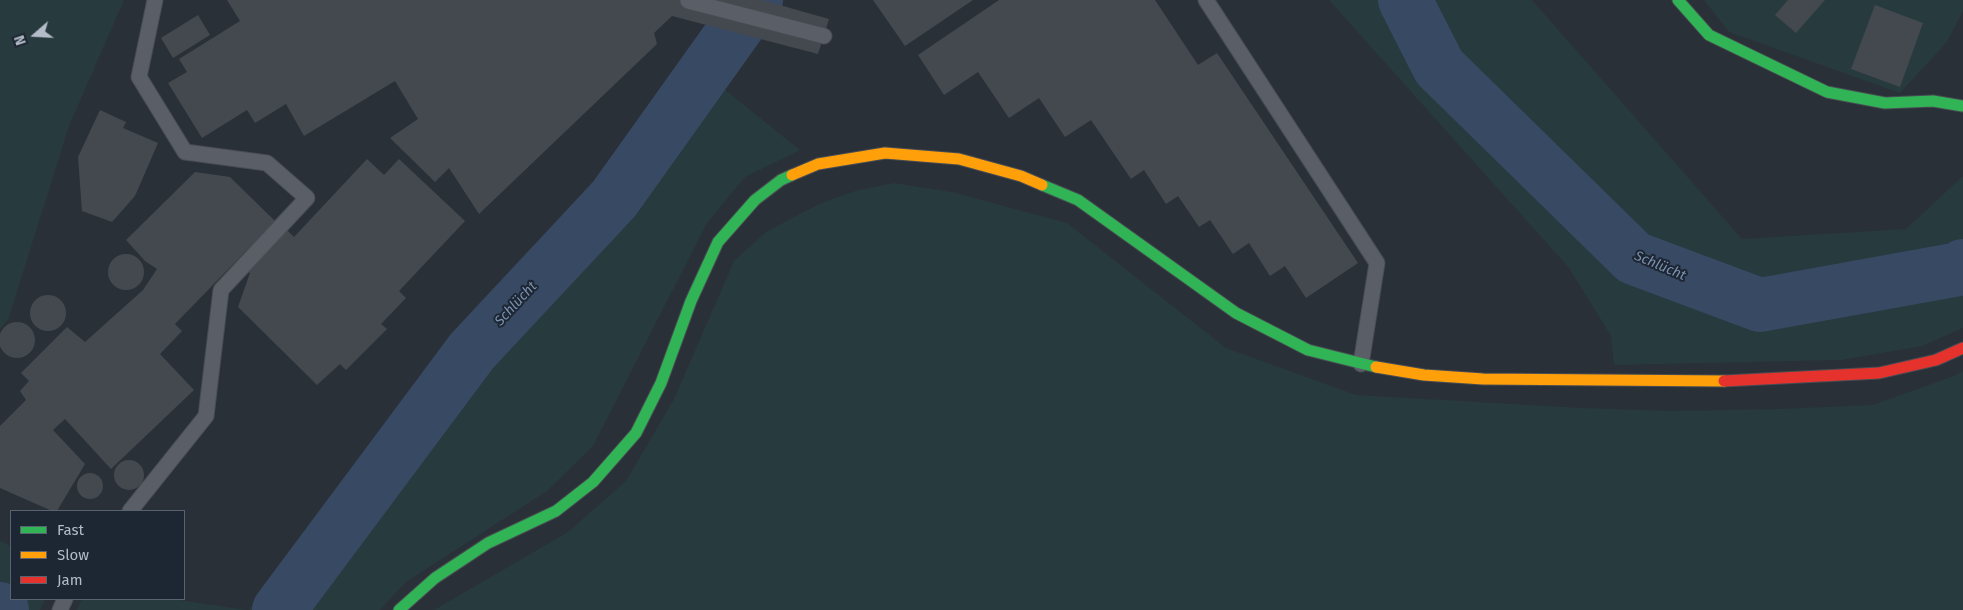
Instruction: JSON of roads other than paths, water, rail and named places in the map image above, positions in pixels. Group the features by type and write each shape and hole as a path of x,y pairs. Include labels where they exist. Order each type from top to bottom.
{"main road":[{"path":"1678,0 1709,36 1827,92 1885,103 1933,101 1963,106"},
{"path":"399,610 435,578 488,543 556,510 594,482 636,433 661,383 691,301 718,242 755,200 781,180 818,164 884,153 959,160 1021,176 1078,200 1236,313 1308,350 1361,364 1424,375 1483,379 1726,381 1879,373 1936,360 1963,348"}],"lane":[{"path":"131,510 206,416 221,290 307,198 267,163 185,152 140,77 155,0"},
{"path":"1206,0 1377,263 1361,364"},
{"path":"688,1 824,36"}],"waterway":[{"name":"Schlücht","path":"279,610 472,351 614,199 756,0"},
{"name":"Schlücht","path":"1405,0 1439,67 1634,258 1760,305 1959,269 1963,266"}]}
